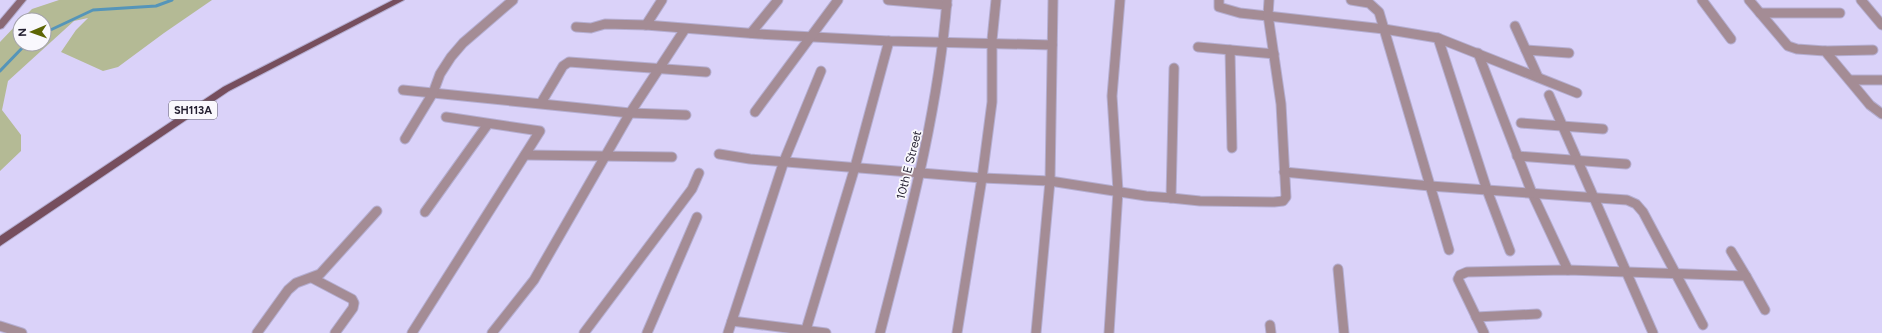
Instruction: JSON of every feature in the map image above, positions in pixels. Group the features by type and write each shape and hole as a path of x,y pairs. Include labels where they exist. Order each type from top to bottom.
{"main road":[{"name":"SH113A","path":"0,242 226,89 400,0"}],"street":[{"path":"0,26 22,0"},
{"path":"405,139 433,93 440,74 457,49 513,0"},
{"path":"646,25 662,0"},
{"path":"752,33 778,0"},
{"path":"756,112 838,0"},
{"path":"888,0 947,2"},
{"path":"957,333 982,178 992,102 992,43 996,0"},
{"path":"1036,333 1050,181 1052,138 1052,0"},
{"path":"1109,333 1118,191 1112,96 1120,0"},
{"path":"1219,0 1219,7 1240,13 1384,29 1438,38 1577,92"},
{"path":"719,154 982,178 1050,181 1146,196 1200,201 1283,201 1286,197 1281,104 1268,15 1268,0"},
{"path":"1351,0 1369,3 1379,12 1449,250"},
{"path":"1702,0 1731,38"},
{"path":"1749,0 1788,46 1797,49 1825,51 1873,50"},
{"name":"10th E Street","path":"880,333 928,138 945,41 947,2"},
{"path":"1862,2 1882,17"},
{"path":"1862,2 1882,25"},
{"path":"1760,13 1840,13"},
{"path":"576,27 591,28 605,24 646,25 812,37 1052,45"},
{"path":"1515,26 1538,77"},
{"path":"492,333 534,280 630,113 685,29"},
{"path":"1438,38 1487,190 1510,252"},
{"path":"805,332 855,166 889,40"},
{"path":"1198,47 1274,54"},
{"path":"1230,50 1232,148"},
{"path":"1526,50 1569,53"},
{"path":"1825,51 1873,108 1882,114"},
{"path":"1478,53 1532,193 1568,270"},
{"path":"541,103 563,66 569,62 706,72"},
{"path":"1171,198 1174,68"},
{"path":"728,333 784,161 820,71"},
{"path":"1850,80 1882,80"},
{"path":"403,90 630,113 686,115"},
{"path":"1549,95 1564,126 1593,198 1653,333"},
{"path":"412,333 540,131 446,118"},
{"path":"1521,123 1603,129"},
{"path":"425,212 488,124"},
{"path":"525,155 607,154 672,157"},
{"path":"1517,156 1626,164"},
{"path":"1284,172 1430,186 1622,200 1636,204 1643,212 1703,325"},
{"path":"584,333 692,189 699,173"},
{"path":"257,333 288,290 296,283 312,278 328,266 377,211"},
{"path":"647,333 697,217"},
{"path":"1731,251 1765,310"},
{"path":"1338,269 1344,333"},
{"path":"1484,333 1458,279 1460,275 1467,272 1568,270 1676,272 1746,276"},
{"path":"312,278 352,299 354,304 353,308 335,333"},
{"path":"1476,317 1537,314"},
{"path":"732,321 805,332 826,333"},
{"path":"0,326 22,333"}],"green space":[{"path":"59,0 212,0 118,67 103,71 61,52 76,30 88,18 74,21 52,41 52,12 29,12 32,9"},
{"path":"12,29 12,52 40,52 8,81 2,110 21,135 21,151 0,171 0,42"}],"waterway":[{"path":"52,29 93,10 156,6 172,0"},
{"path":"0,71 18,52"}]}
